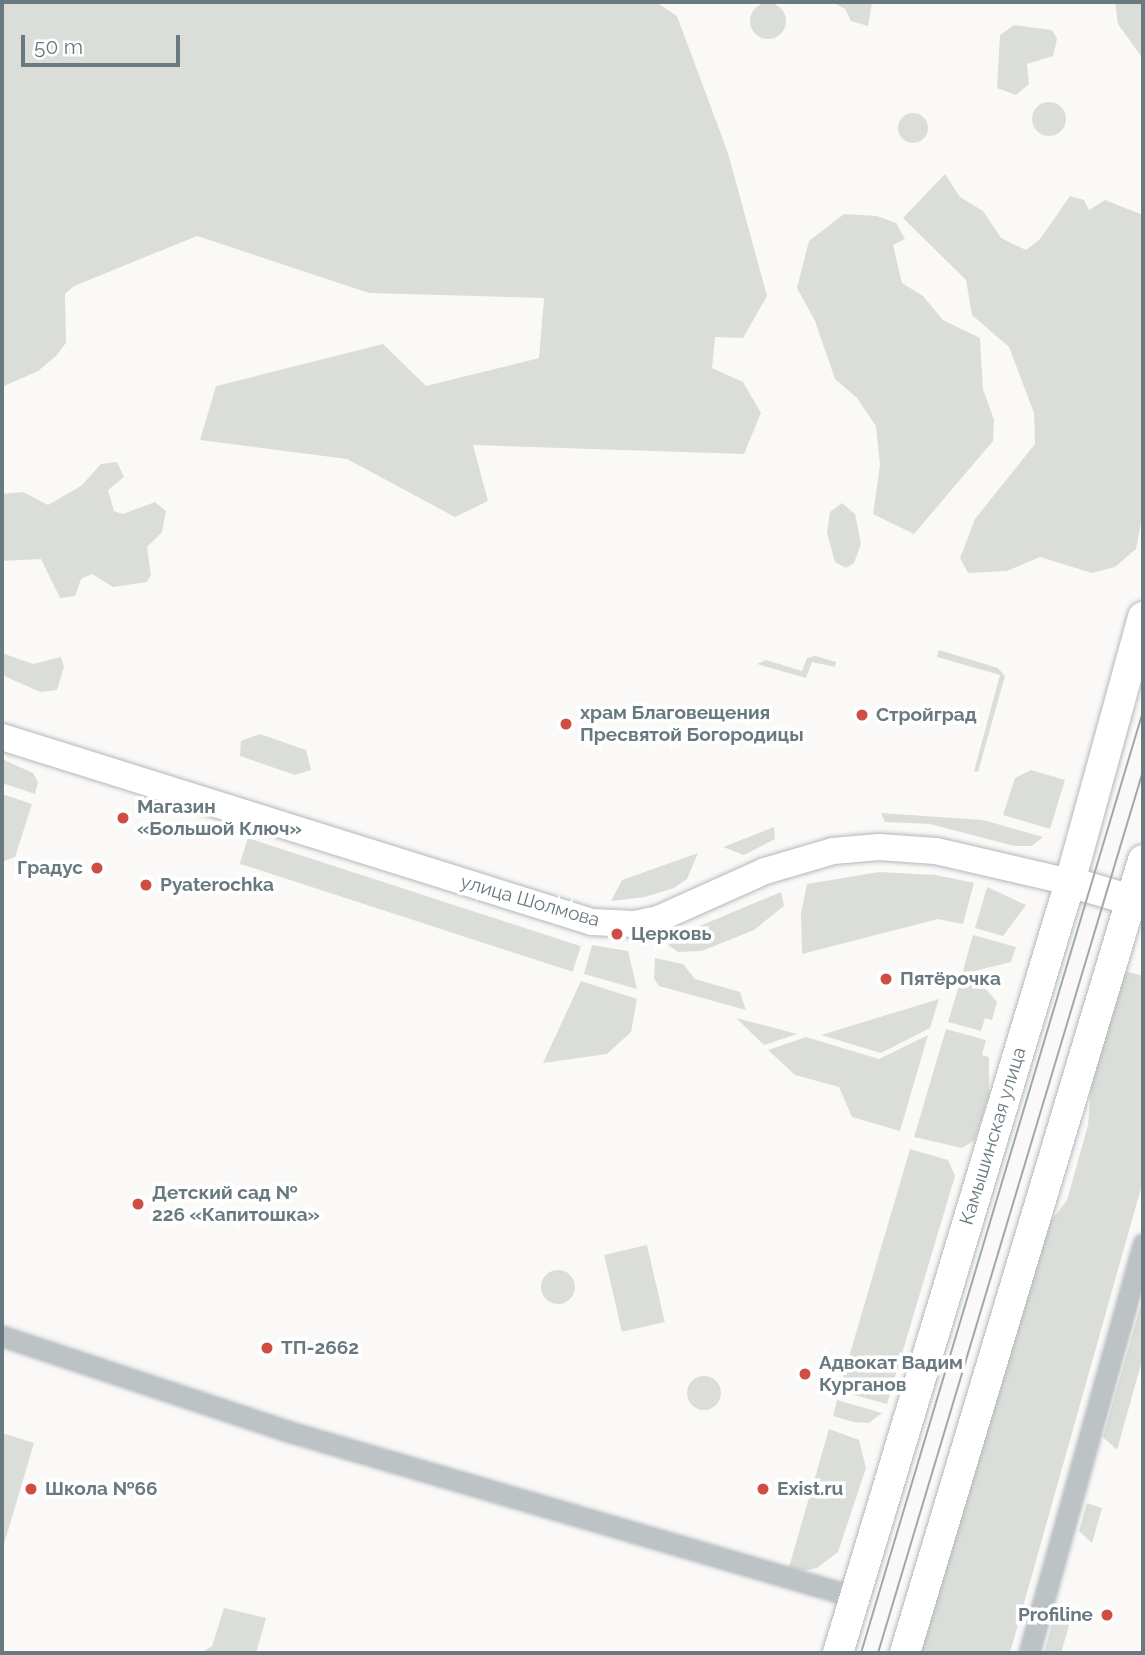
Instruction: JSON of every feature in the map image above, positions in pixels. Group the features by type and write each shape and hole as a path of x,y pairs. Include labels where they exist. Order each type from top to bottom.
{"main road":[{"name":"Камышинская улица","path":"838,1653 1070,882 1143,617"},
{"path":"905,1653 1137,902 1143,860"},
{"name":"улица Шолмова","path":"1070,882 1137,902"}],"street":[{"name":"улица Шолмова","path":"2,737 592,922 635,924 659,919 765,871 833,851 879,847 936,851 1070,882"},
{"path":"1028,1653 1143,1244"},
{"path":"2,1336 287,1431 855,1597"}],"shaded area":[{"path":"2,2 656,2 677,16 728,153 767,296 743,338 715,337 712,368 743,382 761,413 744,454 473,445 488,501 455,517 347,459 200,440 216,386 383,344 426,386 539,358 544,298 369,293 197,236 74,286 65,294 66,343 56,356 38,371 2,387"},
{"path":"832,2 872,2 868,26 851,21 845,9"},
{"path":"1115,2 1143,2 1143,59 1118,24"},
{"path":"768,3 781,8 786,21 781,34 768,39 755,34 750,21 755,8"},
{"path":"1014,25 1052,30 1057,39 1053,56 1027,64 1029,84 1016,95 997,88 1000,35"},
{"path":"1049,102 1061,107 1066,119 1061,131 1049,136 1037,131 1032,119 1037,107"},
{"path":"913,113 923,118 928,128 923,138 913,143 903,138 898,128 903,118"},
{"path":"945,174 960,197 983,211 1001,238 1026,250 1040,239 1070,196 1084,200 1089,210 1105,200 1143,215 1142,517 1136,549 1115,567 1092,573 1040,557 1007,571 968,573 960,558 975,519 1035,444 1034,413 1009,347 972,315 966,280 903,218"},
{"path":"844,214 877,216 896,223 905,239 893,245 902,283 923,296 943,320 980,338 983,389 994,420 993,441 914,534 873,514 880,465 876,426 857,398 835,379 815,321 797,288 809,241"},
{"path":"117,462 124,477 108,490 114,511 123,514 155,502 166,511 162,532 147,547 151,575 147,582 113,587 92,574 81,579 75,596 60,598 41,559 2,561 2,494 23,492 48,505 81,486 101,464"},
{"path":"842,503 855,514 861,544 854,563 846,568 835,562 827,533 830,512"},
{"path":"939,650 998,668 1005,676 978,772 974,771 1000,675 937,657"},
{"path":"2,653 33,664 61,657 64,667 57,690 40,692 2,675"},
{"path":"815,656 836,662 835,667 812,662 806,678 757,664 766,660 802,671 807,658"},
{"path":"260,734 306,750 311,770 295,775 240,756 241,741"},
{"path":"2,759 33,773 38,782 35,794 2,783"},
{"path":"1031,770 1065,780 1050,829 1003,815 1015,778"},
{"path":"2,794 32,804 15,857 2,862"},
{"path":"881,813 983,820 1043,837 1032,846 1014,846 930,824 885,822"},
{"path":"774,827 775,839 744,855 723,847"},
{"path":"248,838 581,946 573,972 240,864"},
{"path":"698,853 687,879 674,888 645,897 611,901 622,880"},
{"path":"879,872 936,875 974,883 963,924 938,919 802,954 801,913 807,884"},
{"path":"987,887 1026,905 1003,936 975,928"},
{"path":"781,892 784,906 754,930 702,951 678,952 668,945 671,938"},
{"path":"973,935 1016,947 1011,962 962,974"},
{"path":"592,945 628,951 637,989 584,974"},
{"path":"655,958 683,964 695,979 740,992 746,1010 659,986 654,979"},
{"path":"1125,971 1143,976 1143,1181 1010,1653 917,1653 1047,1226 1067,1200 1088,1125 1092,1076"},
{"path":"976,978 997,1002 992,1020 985,1018 981,1031 948,1022 960,982"},
{"path":"581,981 637,999 631,1032 607,1054 543,1063"},
{"path":"939,999 930,1028 881,1053 821,1035"},
{"path":"736,1018 797,1034 764,1045"},
{"path":"946,1029 986,1040 982,1055 989,1057 989,1095 975,1140 962,1148 914,1137"},
{"path":"928,1035 900,1131 852,1117 839,1087 795,1075 768,1050 806,1037 879,1059"},
{"path":"910,1149 948,1160 955,1176 887,1404 839,1391"},
{"path":"647,1245 665,1322 622,1332 604,1255"},
{"path":"558,1270 570,1275 575,1287 570,1299 558,1304 546,1299 541,1287 546,1275"},
{"path":"1143,1297 1143,1357 1117,1450 1103,1437"},
{"path":"704,1376 716,1381 721,1393 716,1405 704,1410 692,1405 687,1393 692,1381"},
{"path":"837,1400 882,1413 869,1423 853,1422 833,1416"},
{"path":"829,1429 859,1440 866,1468 838,1552 817,1568 804,1571 789,1567"},
{"path":"2,1433 34,1443 2,1551"},
{"path":"1087,1503 1102,1508 1092,1543 1079,1531"},
{"path":"224,1608 266,1618 256,1653 201,1653 212,1646"},
{"path":"1071,1619 1061,1653 1044,1653 1052,1624"}],"tram line":[{"path":"861,1653 1143,711"},
{"path":"878,1653 1143,771"}],"place":[{"name":"Стройград","path":"862,715"},
{"name":"храм Благовещения Пресвятой Богородицы","path":"566,724"},
{"name":"Магазин «Большой Ключ»","path":"123,818"},
{"name":"Градус","path":"97,868"},
{"name":"Pyaterochka","path":"146,885"},
{"name":"Церковь","path":"617,934"},
{"name":"Пятёрочка","path":"886,979"},
{"name":"Детский сад № 226 «Капитошка»","path":"138,1204"},
{"name":"ТП-2662","path":"267,1348"},
{"name":"Адвокат Вадим Курганов","path":"805,1374"},
{"name":"Школа №66","path":"31,1489"},
{"name":"Exist.ru","path":"763,1489"},
{"name":"Profiline","path":"1107,1615"}]}
